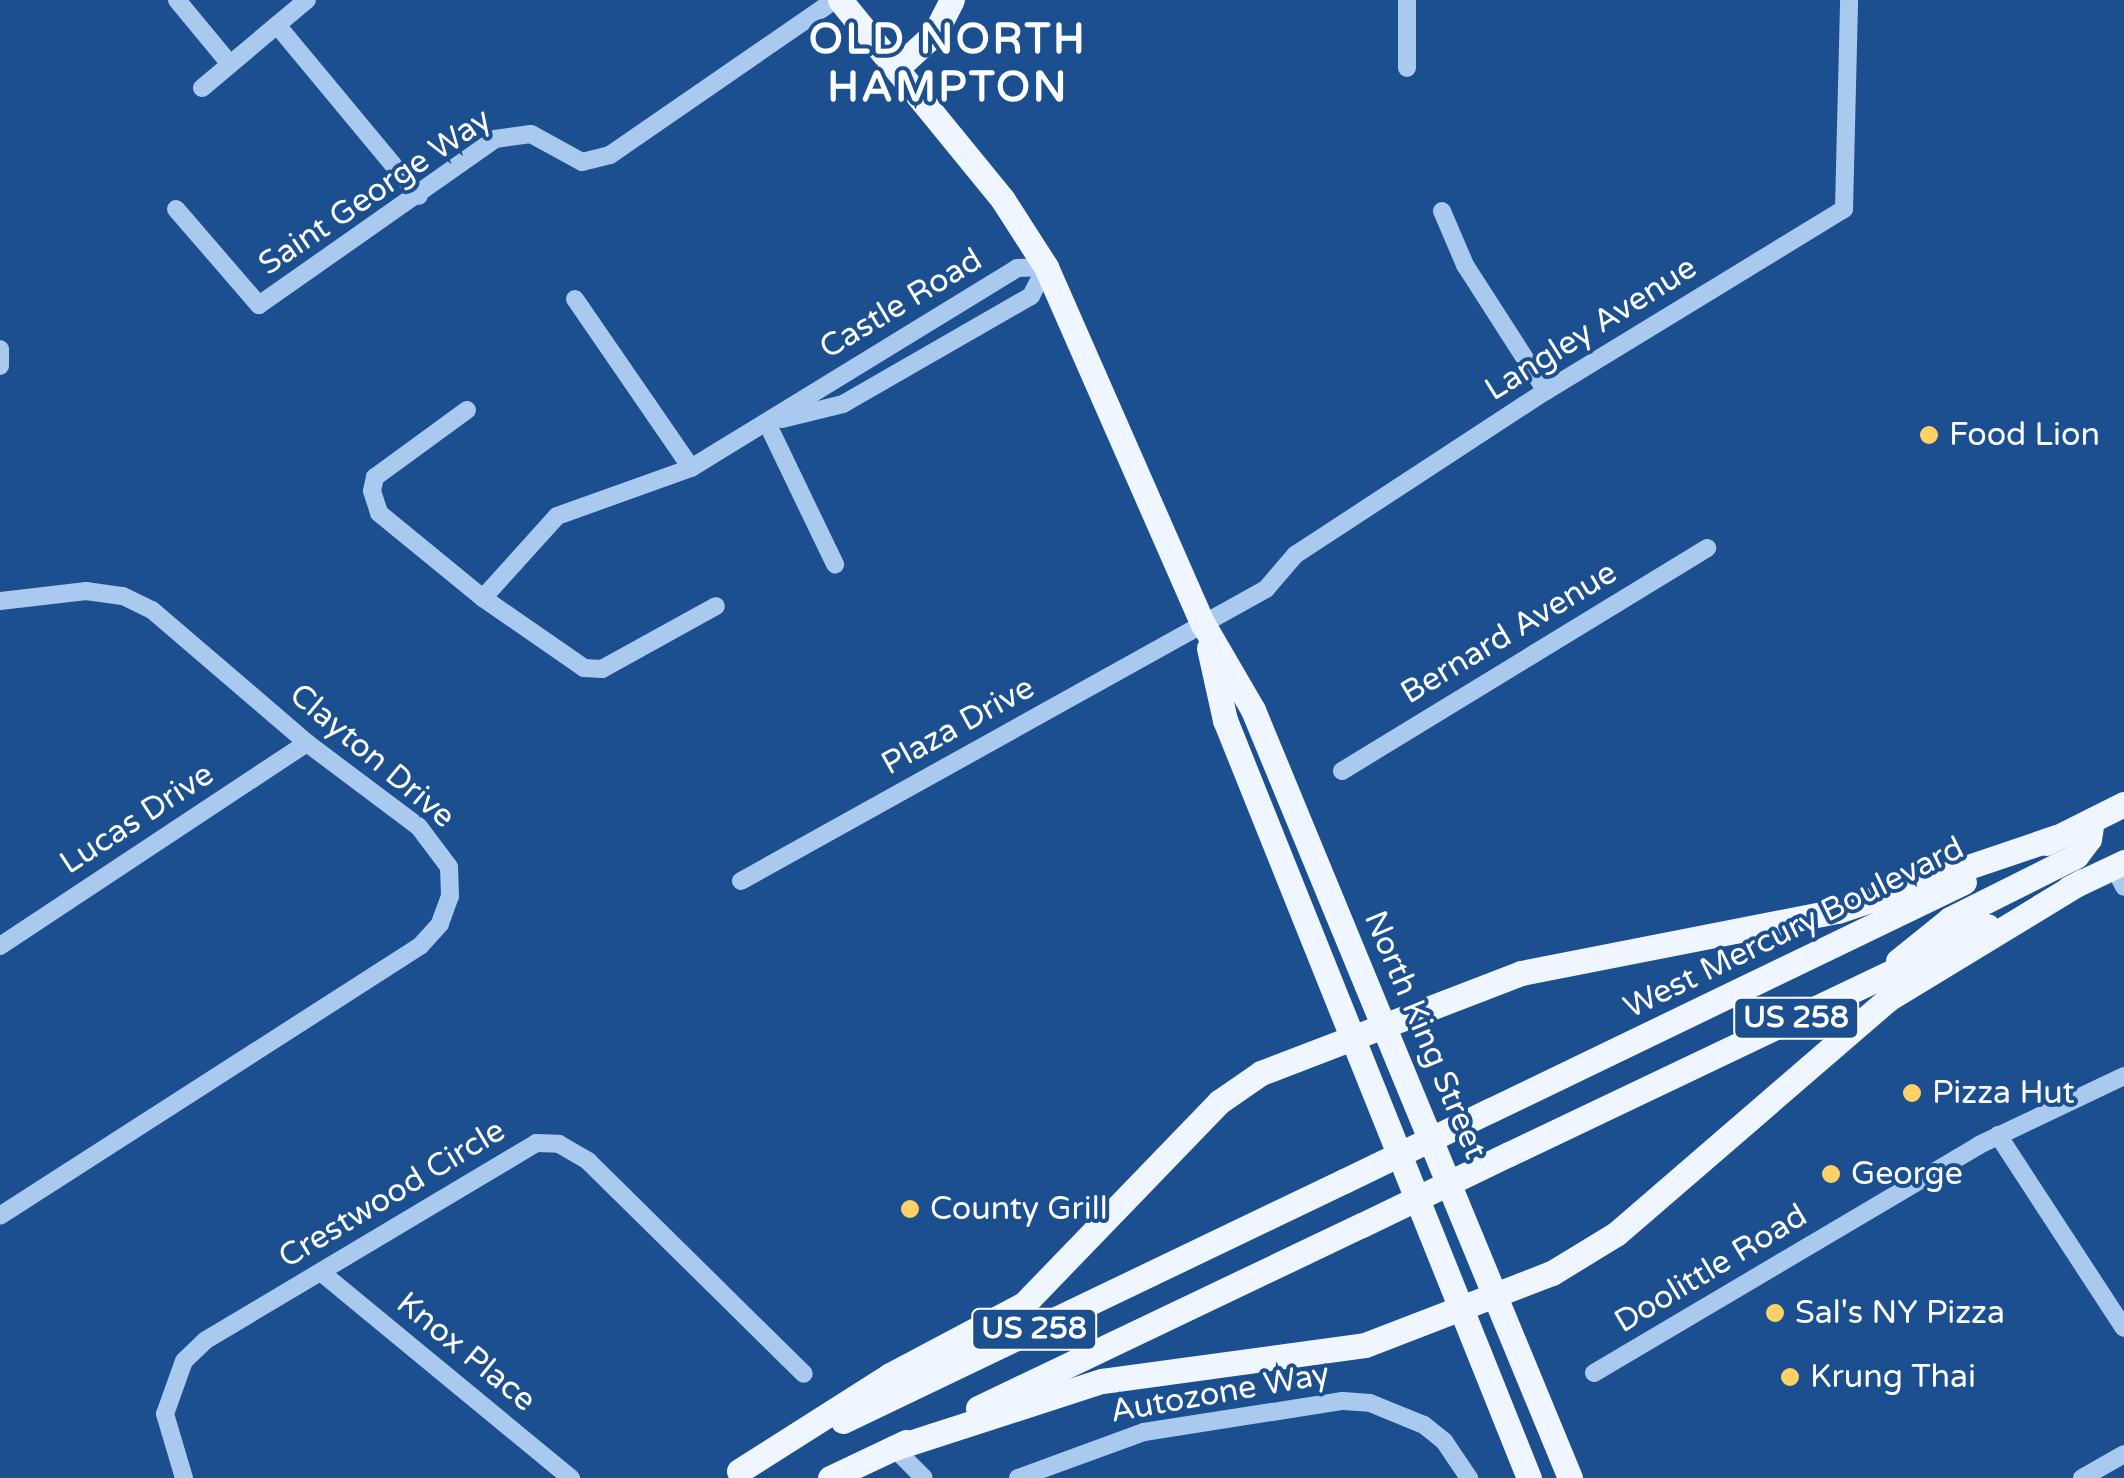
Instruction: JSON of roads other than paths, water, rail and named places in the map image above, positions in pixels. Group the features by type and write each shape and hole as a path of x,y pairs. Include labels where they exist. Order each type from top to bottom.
{"main road":[{"name":"North King Street","path":"837,0 1003,200 1046,266 1203,624 1253,710 1385,1020 1570,1478"},
{"path":"897,68 935,33 952,0"},
{"name":"North King Street","path":"1203,624 1225,720 1530,1478"},
{"name":"West Mercury Boulevard","path":"731,1474 2124,804"},
{"path":"1880,978 1938,926 2076,856 2089,839 2092,820"},
{"path":"731,1474 890,1375 1006,1318 1044,1288 1220,1102 1261,1074 1385,1020 1521,973 1838,911 2057,837"},
{"path":"2121,872 2124,842"},
{"name":"US 258","path":"830,1478 2082,882 2121,872"},
{"path":"894,1448 1102,1382 1365,1346 1498,1296 1585,1256 1888,1000 2082,882"}],"street":[{"path":"177,0 230,64"},
{"path":"202,88 307,0"},
{"name":"Saint George Way","path":"176,209 259,305 512,132 531,134 582,162 610,155 837,0"},
{"path":"1407,0 1407,68"},
{"name":"Langley Avenue","path":"1203,624 1266,589 1294,555 1546,391 1844,209 1849,0"},
{"path":"277,25 419,196"},
{"path":"1442,211 1465,265 1546,391"},
{"name":"Castle Road","path":"483,598 557,516 691,468 1018,268 1046,266 1032,296 842,404 766,423"},
{"path":"575,299 691,468"},
{"path":"0,348 0,366"},
{"path":"467,410 376,477 372,492 379,513 483,598 584,668 602,669 716,606"},
{"path":"766,423 835,564"},
{"name":"Bernard Avenue","path":"1342,770 1707,548"},
{"name":"Clayton Drive","path":"0,601 86,590 123,596 181,632 307,743 437,846 449,867 450,896 440,924 420,946 0,1216"},
{"name":"Plaza Drive","path":"741,881 1203,624"},
{"name":"Lucas Drive","path":"0,946 307,743"},
{"name":"Doolittle Road","path":"1594,1373 1998,1135 2124,1076"},
{"path":"1998,1135 2124,1328"},
{"name":"Crestwood Circle","path":"184,1478 165,1414 184,1361 206,1340 322,1273 514,1151 559,1144 588,1162 804,1374"},
{"name":"Knox Place","path":"322,1273 572,1478"},
{"name":"Autozone Way","path":"1018,1478 1144,1432 1343,1401 1370,1403 1424,1425 1444,1441 1469,1478"},
{"path":"894,1448 924,1478"},
{"path":"2082,1478 2124,1454"}],"place":[{"name":"Food Lion","path":"1929,435"},
{"name":"Pizza Hut","path":"1912,1093"},
{"name":"George","path":"1831,1174"},
{"name":"County Grill","path":"910,1209"},
{"name":"Sal's NY Pizza","path":"1775,1313"},
{"name":"Krung Thai","path":"1790,1377"}],"district":[{"name":"OLD NORTH HAMPTON","path":"948,64"}]}
